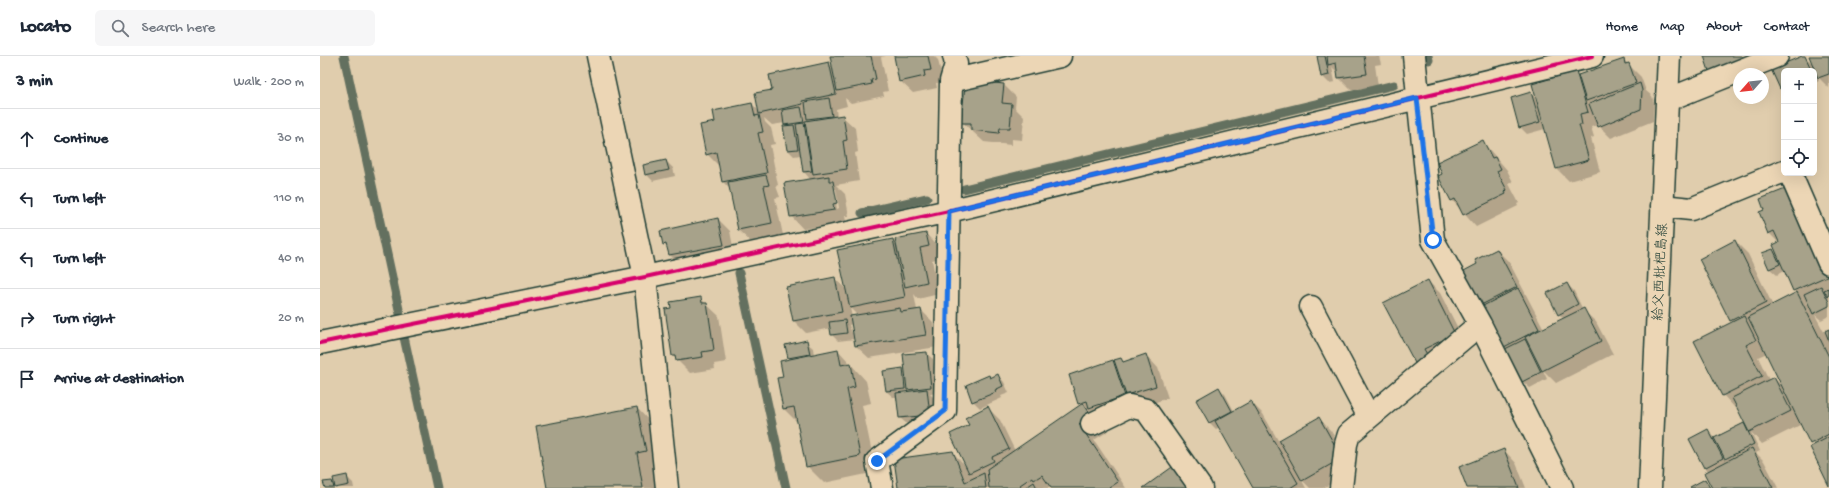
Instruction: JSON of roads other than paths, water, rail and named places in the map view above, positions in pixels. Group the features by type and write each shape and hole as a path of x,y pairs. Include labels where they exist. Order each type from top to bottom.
{"street":[{"path":"598,56 645,276 667,488"},
{"path":"882,488 877,461 945,411 952,81 956,64 954,56"},
{"path":"952,81 1060,56"},
{"path":"1414,56 1417,98 1433,240 1480,324 1562,488"},
{"path":"320,343 949,211 1592,56"},
{"name":"給父西枇杷島線","path":"1650,488 1669,56"},
{"path":"1667,100 1777,56"},
{"path":"1662,206 1691,208 1781,172"},
{"path":"1791,176 1829,263"},
{"path":"1311,308 1369,417"},
{"path":"1341,488 1346,444 1349,434 1480,324"},
{"path":"1092,424 1129,406 1146,410 1202,488"}],"waterway":[{"path":"344,56 400,314"},
{"path":"1428,56 1429,60"},
{"path":"964,189 1394,85"},
{"path":"862,213 927,198"},
{"path":"739,273 786,488"},
{"path":"404,337 437,488"}]}
